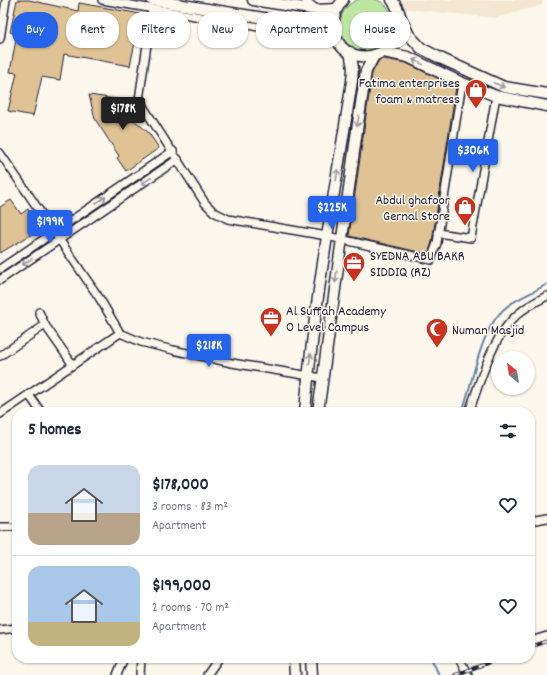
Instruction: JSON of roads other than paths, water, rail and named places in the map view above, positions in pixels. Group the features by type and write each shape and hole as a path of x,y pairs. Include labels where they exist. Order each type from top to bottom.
{"main road":[{"path":"253,0 317,10 336,9"},
{"path":"335,12 342,0"},
{"path":"392,0 398,12"},
{"path":"152,5 179,2 256,16"},
{"path":"410,36 421,48 504,87 547,94"},
{"path":"342,45 350,52 363,57 374,56 389,48"},
{"path":"305,407 308,375 327,236 352,81 353,68 350,52"},
{"path":"384,52 408,57 462,83 496,96 547,106"},
{"path":"319,407 341,239 366,71 374,56"},
{"path":"294,663 294,675"},
{"path":"311,663 312,675"}],"street":[{"path":"0,39 6,0"},
{"path":"102,0 152,5 256,26"},
{"path":"305,0 317,10"},
{"path":"152,5 139,100 206,203 221,216 228,219 327,236 431,260 438,233 462,83"},
{"path":"438,233 472,238 496,96"},
{"path":"0,270 173,151"},
{"path":"0,153 100,299 120,333 141,342 173,350 232,363 322,378"},
{"path":"0,280 60,241 178,159"},
{"path":"471,407 492,351 508,325 523,310 547,296"},
{"path":"39,312 45,325 73,365"},
{"path":"0,356 45,325"},
{"path":"1,412 29,395 120,333"},
{"path":"29,395 37,407"},
{"path":"535,520 547,518"},
{"path":"0,527 12,527"},
{"path":"0,630 12,629"},
{"path":"535,640 547,636"},
{"path":"117,675 122,663"},
{"path":"140,675 141,663"},
{"path":"207,675 215,663"},
{"path":"462,663 468,675"}],"waterway":[{"path":"464,407 479,354 491,326 499,314 509,305 547,284"},
{"path":"433,663 439,675"}],"railway":[{"path":"535,645 547,641"},
{"path":"455,675 487,663"}],"place":[{"name":"Fatima enterprises foam & matress","path":"476,110"},
{"name":"Abdul ghafoor Gernal Store","path":"465,226"},
{"name":"SYEDNA ABU BAKR SIDDIQ (RZ)","path":"354,282"},
{"name":"Al Suffah Academy O Level Campus","path":"271,338"},
{"name":"Numan Masjid","path":"437,348"}]}
